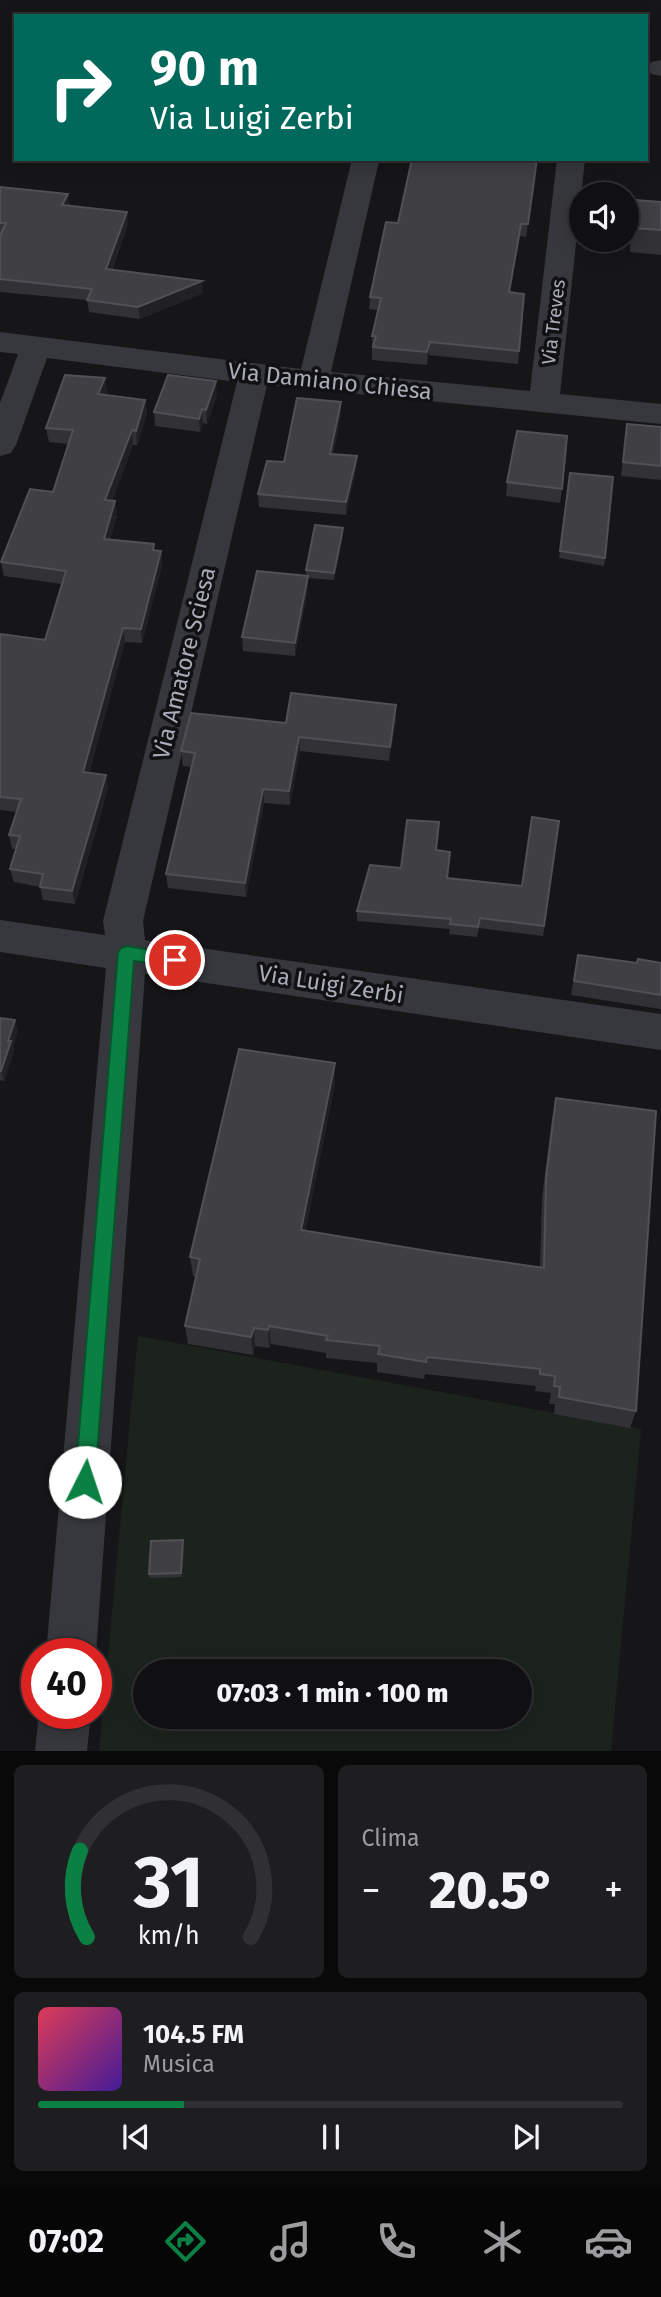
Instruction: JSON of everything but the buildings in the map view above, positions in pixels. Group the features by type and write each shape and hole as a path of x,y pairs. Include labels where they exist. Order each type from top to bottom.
{"street":[{"path":"314,380 366,161"},
{"name":"Via Treves","path":"544,402 571,161"},
{"name":"Via Damiano Chiesa","path":"0,342 254,374 661,414"},
{"path":"0,445 36,347"},
{"name":"Via Amatore Sciesa","path":"72,1638 127,953 122,920 254,374"},
{"name":"Via Luigi Zerbi","path":"0,936 661,1032"},
{"path":"61,1751 63,1729"}],"shaded area":[{"path":"138,1336 641,1429 611,1751 99,1751 101,1729 112,1729 112,1638 110,1638"}],"route":[{"path":"85,1482 127,953 175,960"}]}
